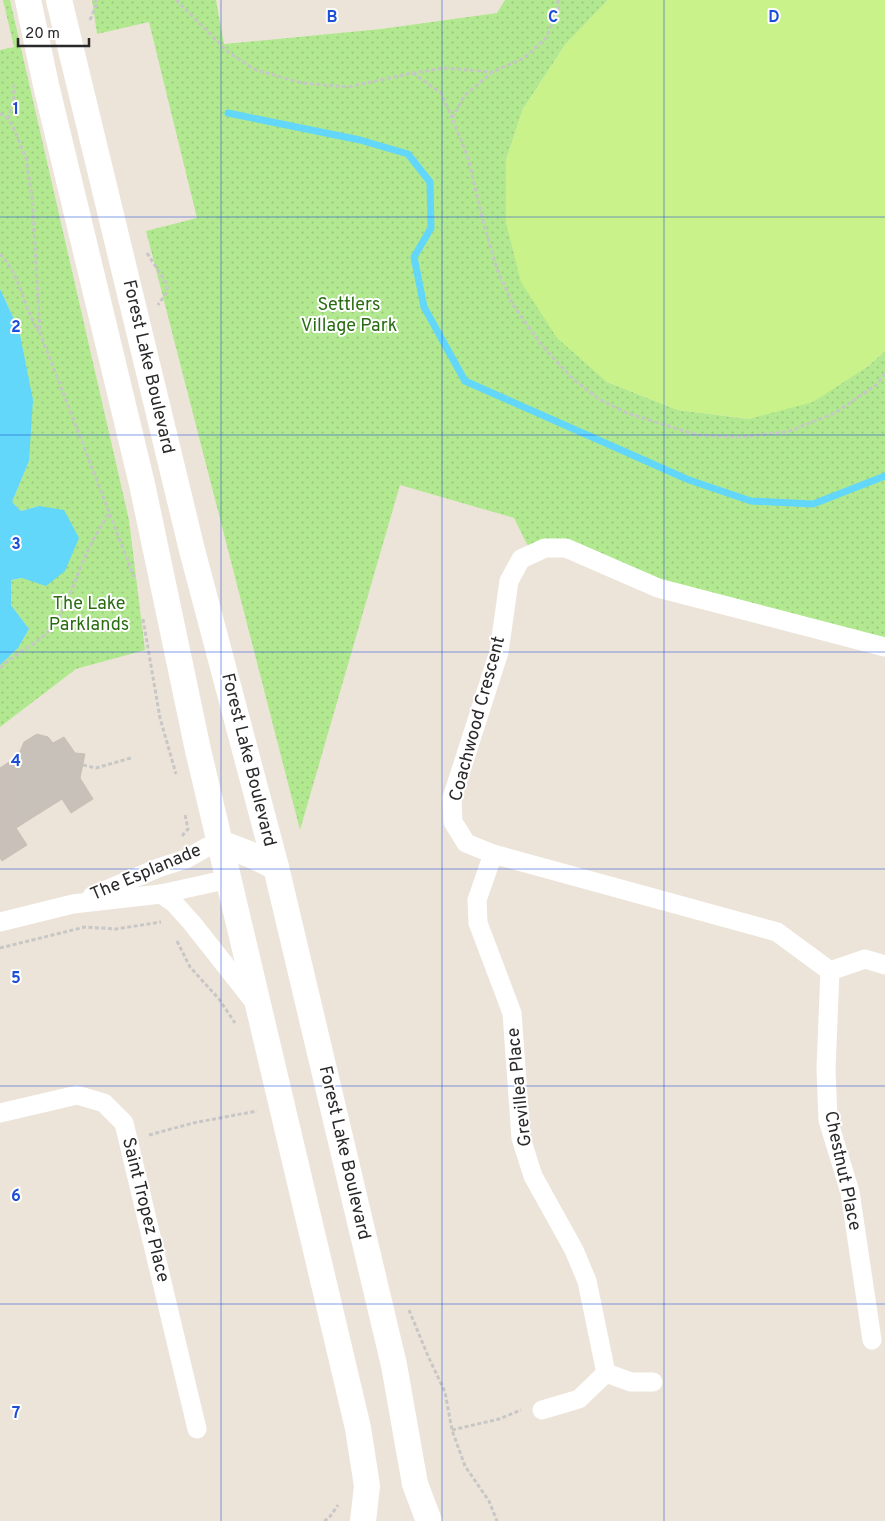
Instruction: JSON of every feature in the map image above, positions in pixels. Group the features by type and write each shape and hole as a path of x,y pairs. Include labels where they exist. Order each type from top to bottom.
{"main road":[{"name":"Forest Lake Boulevard","path":"28,0 46,85 142,484 198,750 358,1428 367,1486 363,1521"},
{"name":"Forest Lake Boulevard","path":"59,0 192,550 276,867 394,1364 415,1484 429,1521"},
{"path":"229,880 249,854 268,835"},
{"path":"220,843 276,867"}],"street":[{"name":"Coachwood Crescent","path":"830,971 778,932 493,854 466,843 453,822 452,798 499,652 509,581 521,559 544,548 566,548 658,588 885,647"},
{"name":"The Esplanade","path":"73,904 158,868 186,859 207,847 220,843"},
{"name":"Grevillea Place","path":"493,854 477,900 478,923 512,1013 522,1138 533,1176 574,1250 587,1281 606,1373"},
{"name":"The Esplanade","path":"0,922 73,904 161,894 229,880"},
{"path":"161,894 174,902 192,922 260,1009"},
{"path":"830,971 865,958 885,965"},
{"name":"Chestnut Place","path":"830,971 826,1069 828,1120 850,1192 872,1340"},
{"name":"Saint Tropez Place","path":"0,1113 77,1095 104,1102 124,1123 197,1428"},
{"path":"542,1410 579,1399 606,1373 631,1382 653,1382"}],"path":[{"path":"176,0 228,52 256,70 302,83 348,88 444,68 492,72"},
{"path":"452,118 465,95 492,72 524,58 546,38 558,9 558,0"},
{"path":"413,73 441,93 452,118 468,158 497,269 513,305 542,346 572,379 599,399 628,412 697,435 740,437 786,432 835,413 876,385 885,374"},
{"path":"8,119 14,98 14,85"},
{"path":"0,113 8,119 26,158 32,197 40,333"},
{"path":"0,254 9,264 19,282 30,317 40,333 137,584"},
{"path":"0,668 8,660 40,640 51,628 60,615 89,548 110,512"},
{"path":"142,612 160,718 177,780"},
{"path":"83,765 96,768 131,758"},
{"path":"185,814 188,829 181,837 186,859"},
{"path":"0,948 85,927 116,930 164,921"},
{"path":"148,1141 149,1135 193,1123 263,1110"},
{"path":"452,1430 499,1419 529,1406 542,1410"}],"green space":[{"name":"The Lake Parklands","path":"3,0 10,0 129,520 145,650 76,669 0,727 0,665 18,648 29,629 11,605 11,580 22,578 39,506 21,511 12,502 29,461 19,330 0,289 0,50 14,47"},
{"name":"Settlers Village Park","path":"92,0 216,0 224,44 381,29 497,13 505,0 608,0 565,45 523,109 506,160 506,223 607,382 678,410 749,419 867,367 885,351 885,647 658,588 566,548 532,554 514,518 400,485 300,830 146,231 197,218 149,22 97,34"},
{"path":"608,0 885,0 885,351 867,367 813,402 749,419 678,410 607,382 557,338 521,282 506,223 506,160 523,109 565,45"}],"water":[{"path":"0,289 19,330 33,400 29,461 12,502 21,511 39,506 64,510 79,538 65,571 46,586 22,578 11,580 11,605 29,629 18,648 0,665"}],"building":[{"path":"37,734 48,737 53,743 64,737 75,753 85,754 80,778 93,799 71,813 62,799 16,828 27,845 2,861 0,858 0,768 18,756 24,742"}],"waterway":[{"path":"228,113 360,140 408,154 430,182 431,228 414,257 424,307 465,381 689,480 751,501 813,504 885,476"}]}
